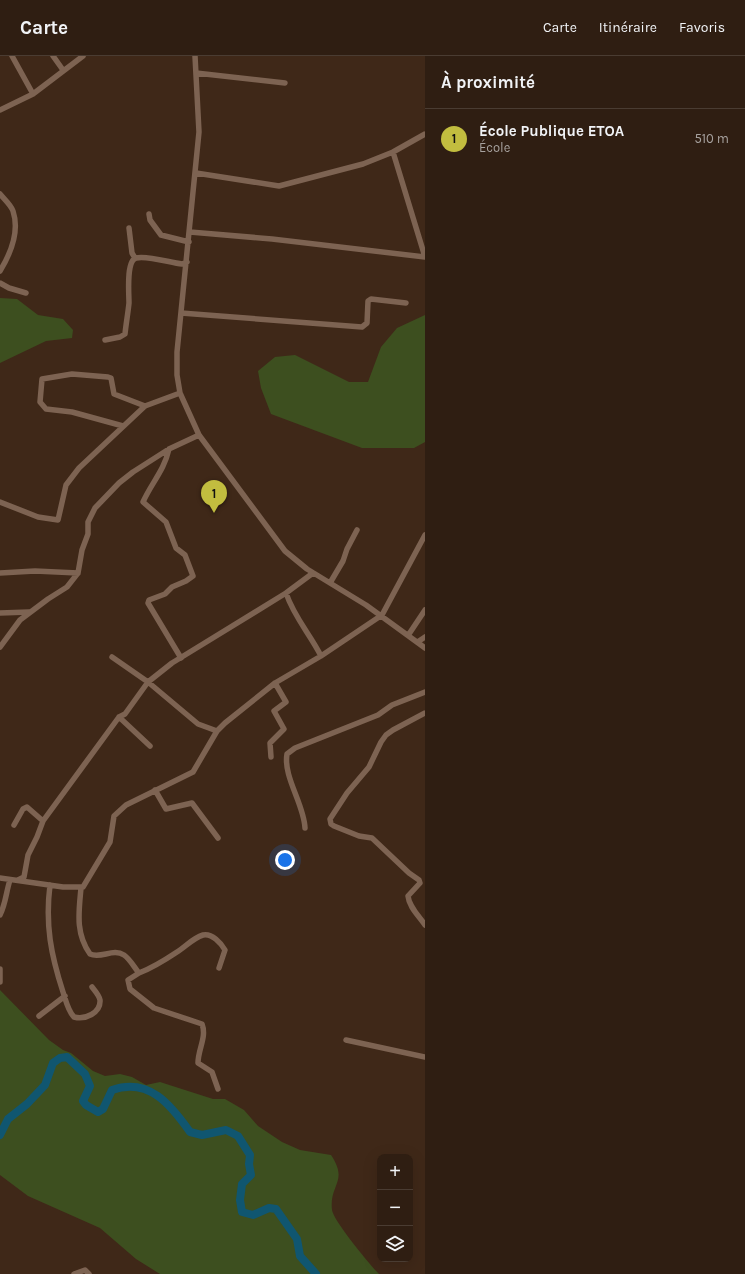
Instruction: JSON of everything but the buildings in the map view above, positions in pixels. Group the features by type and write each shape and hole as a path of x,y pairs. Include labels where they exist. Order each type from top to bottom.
{"street":[{"path":"12,56 33,94"},
{"path":"53,56 63,70"},
{"path":"0,110 33,94 83,56"},
{"path":"195,56 199,132 177,363 180,392 199,435 285,551 313,573 382,615 409,634 425,648"},
{"path":"196,74 285,83"},
{"path":"196,173 279,186 363,164 393,152 425,134"},
{"path":"190,232 272,239 425,257 393,152"},
{"path":"0,194 13,210 16,230 11,250 0,271"},
{"path":"149,214 150,220 161,235 189,242"},
{"path":"129,228 132,253 135,258"},
{"path":"135,258 182,264 187,262"},
{"path":"105,340 120,338 125,334 129,276 132,261 135,258"},
{"path":"0,283 9,288 26,292"},
{"path":"181,313 362,327 367,323 368,301 371,299 406,303"},
{"path":"123,426 72,412 46,409 40,402 42,379 72,374 108,377 111,378 114,394 145,406"},
{"path":"0,502 38,517 58,520 66,485 79,468 145,406 180,392"},
{"path":"0,646 20,620 29,612 67,587 78,573 82,550 88,534 88,522 95,508 119,483 133,472 169,449 199,435"},
{"path":"169,449 164,468 152,484 142,502 166,522 176,548 184,554 193,576 186,581 172,586 166,594 149,600 148,603 181,658"},
{"path":"330,583 345,558 347,548 357,530"},
{"path":"139,973 123,954 118,952 94,956 86,948 78,928 81,888 110,842 114,816 126,805 193,772 217,731 224,723 275,683 321,656 382,615 425,535"},
{"path":"0,573 35,571 78,573"},
{"path":"18,880 24,877 28,855 43,821 118,717 125,714 148,682 181,658 286,593 313,573"},
{"path":"286,593 294,613 308,633 321,656"},
{"path":"409,634 425,610"},
{"path":"0,613 29,612"},
{"path":"418,642 425,637"},
{"path":"112,657 148,682 198,724 217,731"},
{"path":"271,757 270,743 284,729 274,711 286,702 275,683"},
{"path":"305,828 305,818 288,770 286,760 287,754 295,748 378,716 392,705 425,692"},
{"path":"425,713 386,735 369,767 347,793 330,819 331,824 334,826 359,836 372,838 409,873 419,880 420,883 408,896 408,899 414,912 425,924"},
{"path":"118,717 150,746"},
{"path":"155,790 166,809 192,803 218,838"},
{"path":"14,825 23,809 28,807 43,821"},
{"path":"0,878 81,888"},
{"path":"0,915 6,902 6,891 10,880"},
{"path":"50,885 48,933 57,972 71,1014 74,1017 85,1018 94,1013 99,1006 100,1000 92,986"},
{"path":"218,1089 212,1072 198,1063 198,1055 204,1036 202,1024 154,1008 130,989 128,980 176,954 203,935 210,935 224,950 219,968"},
{"path":"0,969 0,982"},
{"path":"39,1016 65,996"},
{"path":"346,1040 425,1057"},
{"path":"74,1274 85,1270 89,1274"}],"green space":[{"path":"0,298 17,299 38,315 63,319 73,330 72,338 46,341 0,363"},
{"path":"425,315 425,442 414,448 362,448 271,414 261,388 258,371 275,357 295,355 349,382 368,382 381,347 397,328"},
{"path":"0,990 49,1040 63,1050 71,1053 93,1071 105,1076 120,1074 132,1077 146,1085 160,1082 213,1099 225,1099 244,1110 258,1126 282,1142 300,1150 331,1155 338,1171 337,1183 332,1201 332,1210 334,1215 352,1242 379,1274 160,1274 136,1259 100,1228 28,1196 0,1175"}],"waterway":[{"path":"0,1135 8,1119 27,1104 45,1085 53,1063 60,1058 67,1057 85,1074 90,1086 83,1101 86,1105 98,1112 103,1109 112,1090 125,1087 137,1087 148,1090 167,1103 190,1132 202,1135 226,1130 238,1136 250,1155 249,1164 251,1175 242,1184 240,1200 242,1212 253,1215 269,1208 276,1209 297,1239 300,1256 316,1274"}],"place":[{"name":"École Publique ETOA","path":"214,513"}]}
